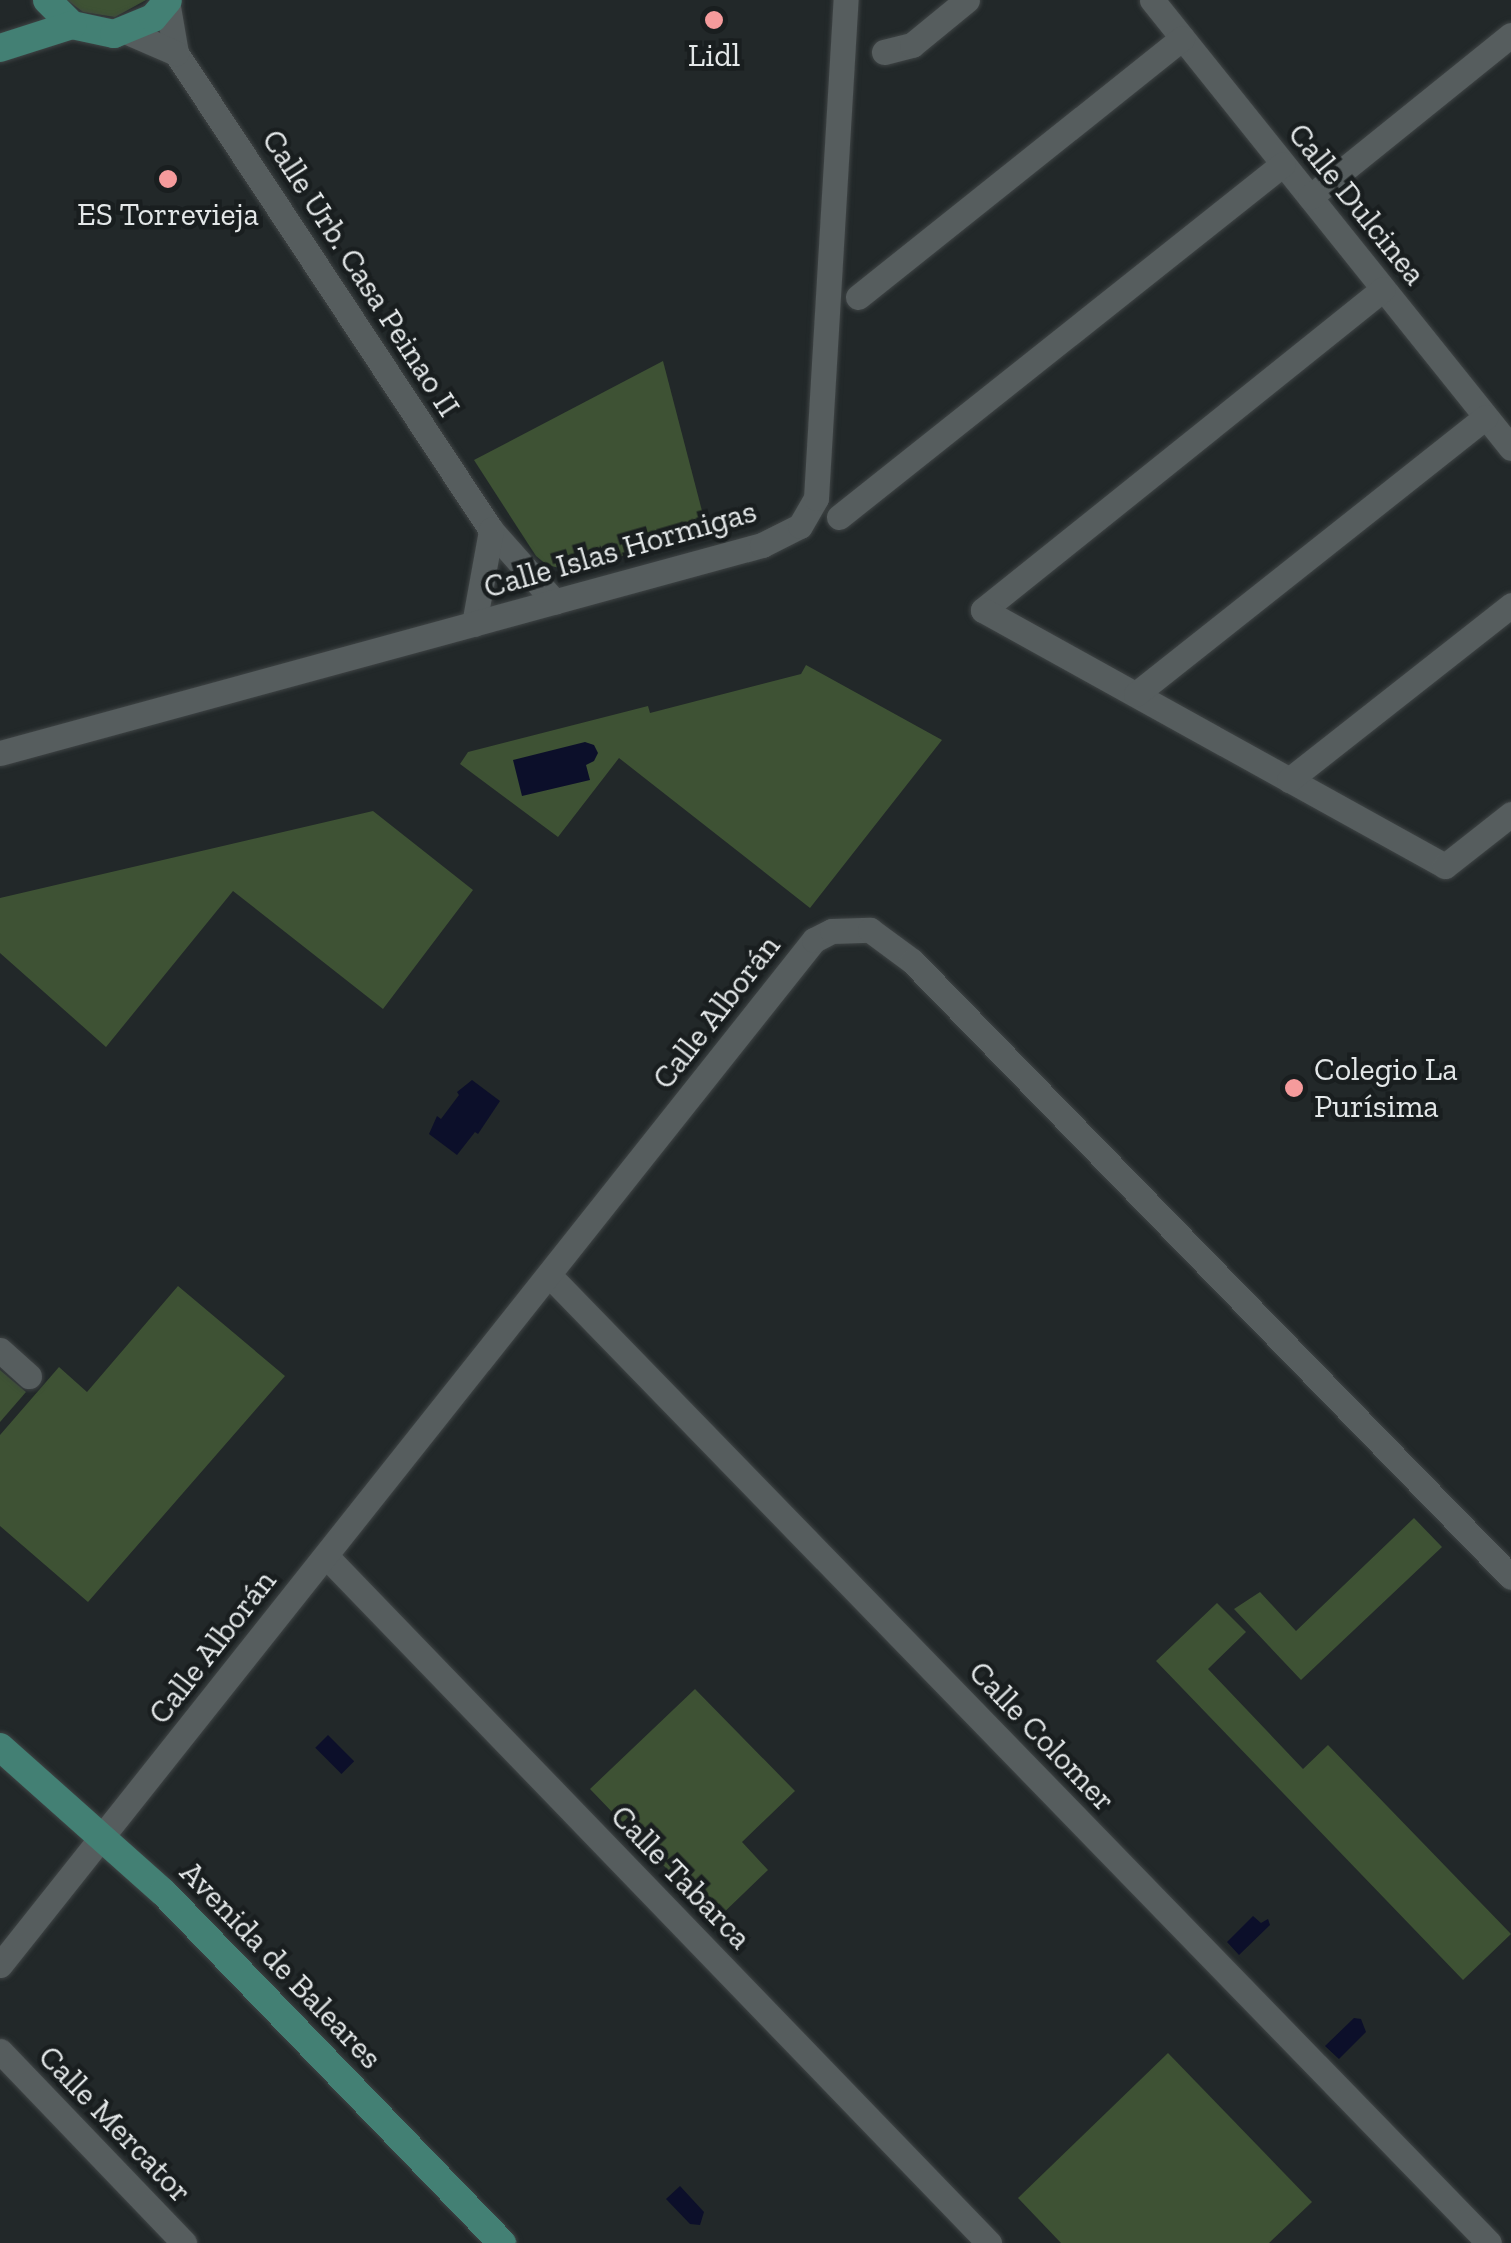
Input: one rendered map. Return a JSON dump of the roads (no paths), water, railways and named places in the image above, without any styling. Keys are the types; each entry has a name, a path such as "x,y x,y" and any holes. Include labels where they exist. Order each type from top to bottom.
{"main road":[{"path":"47,0 72,25 92,33 125,31 153,18 167,0"},
{"path":"0,48 72,25"},
{"name":"Avenida de Baleares","path":"0,1747 163,1892 502,2243"}],"street":[{"name":"Calle Urb. Casa Peinao II","path":"167,0 176,53 492,530 555,602"},
{"name":"Calle Islas Hormigas","path":"0,753 784,537 810,513 816,498 846,0"},
{"path":"884,52 912,44 968,0"},
{"name":"Calle Dulcinea","path":"1152,0 1511,448"},
{"path":"125,31 176,53"},
{"path":"1310,197 1511,35"},
{"path":"858,297 1182,38"},
{"path":"838,517 1283,164"},
{"path":"1383,289 984,610 1445,866 1511,814"},
{"path":"1136,694 1486,417"},
{"path":"474,624 492,530"},
{"path":"1289,780 1511,605"},
{"name":"Calle Alborán","path":"0,1964 814,940 852,928 870,930 889,940 912,960 1511,1577"},
{"name":"Calle Colomer","path":"549,1275 1489,2243"},
{"path":"0,1350 29,1376"},
{"name":"Calle Tabarca","path":"326,1556 989,2243"},
{"name":"Calle Mercator","path":"0,2051 184,2243"}],"water":[{"path":"585,742 594,745 598,753 586,765 590,780 522,796 513,760"},
{"path":"472,1080 500,1101 478,1134 475,1132 457,1155 429,1134 437,1116 441,1119 459,1095 457,1092"},
{"path":"328,1735 354,1761 341,1774 315,1748"},
{"path":"1253,1916 1261,1923 1268,1919 1270,1925 1239,1955 1227,1942"},
{"path":"1354,2018 1361,2019 1366,2032 1339,2059 1325,2046"},
{"path":"680,2186 704,2212 700,2225 690,2224 666,2199"}],"place":[{"name":"Lidl","path":"714,20"},
{"name":"ES Torrevieja","path":"168,179"},
{"name":"Colegio La Purísima","path":"1294,1088"}]}
